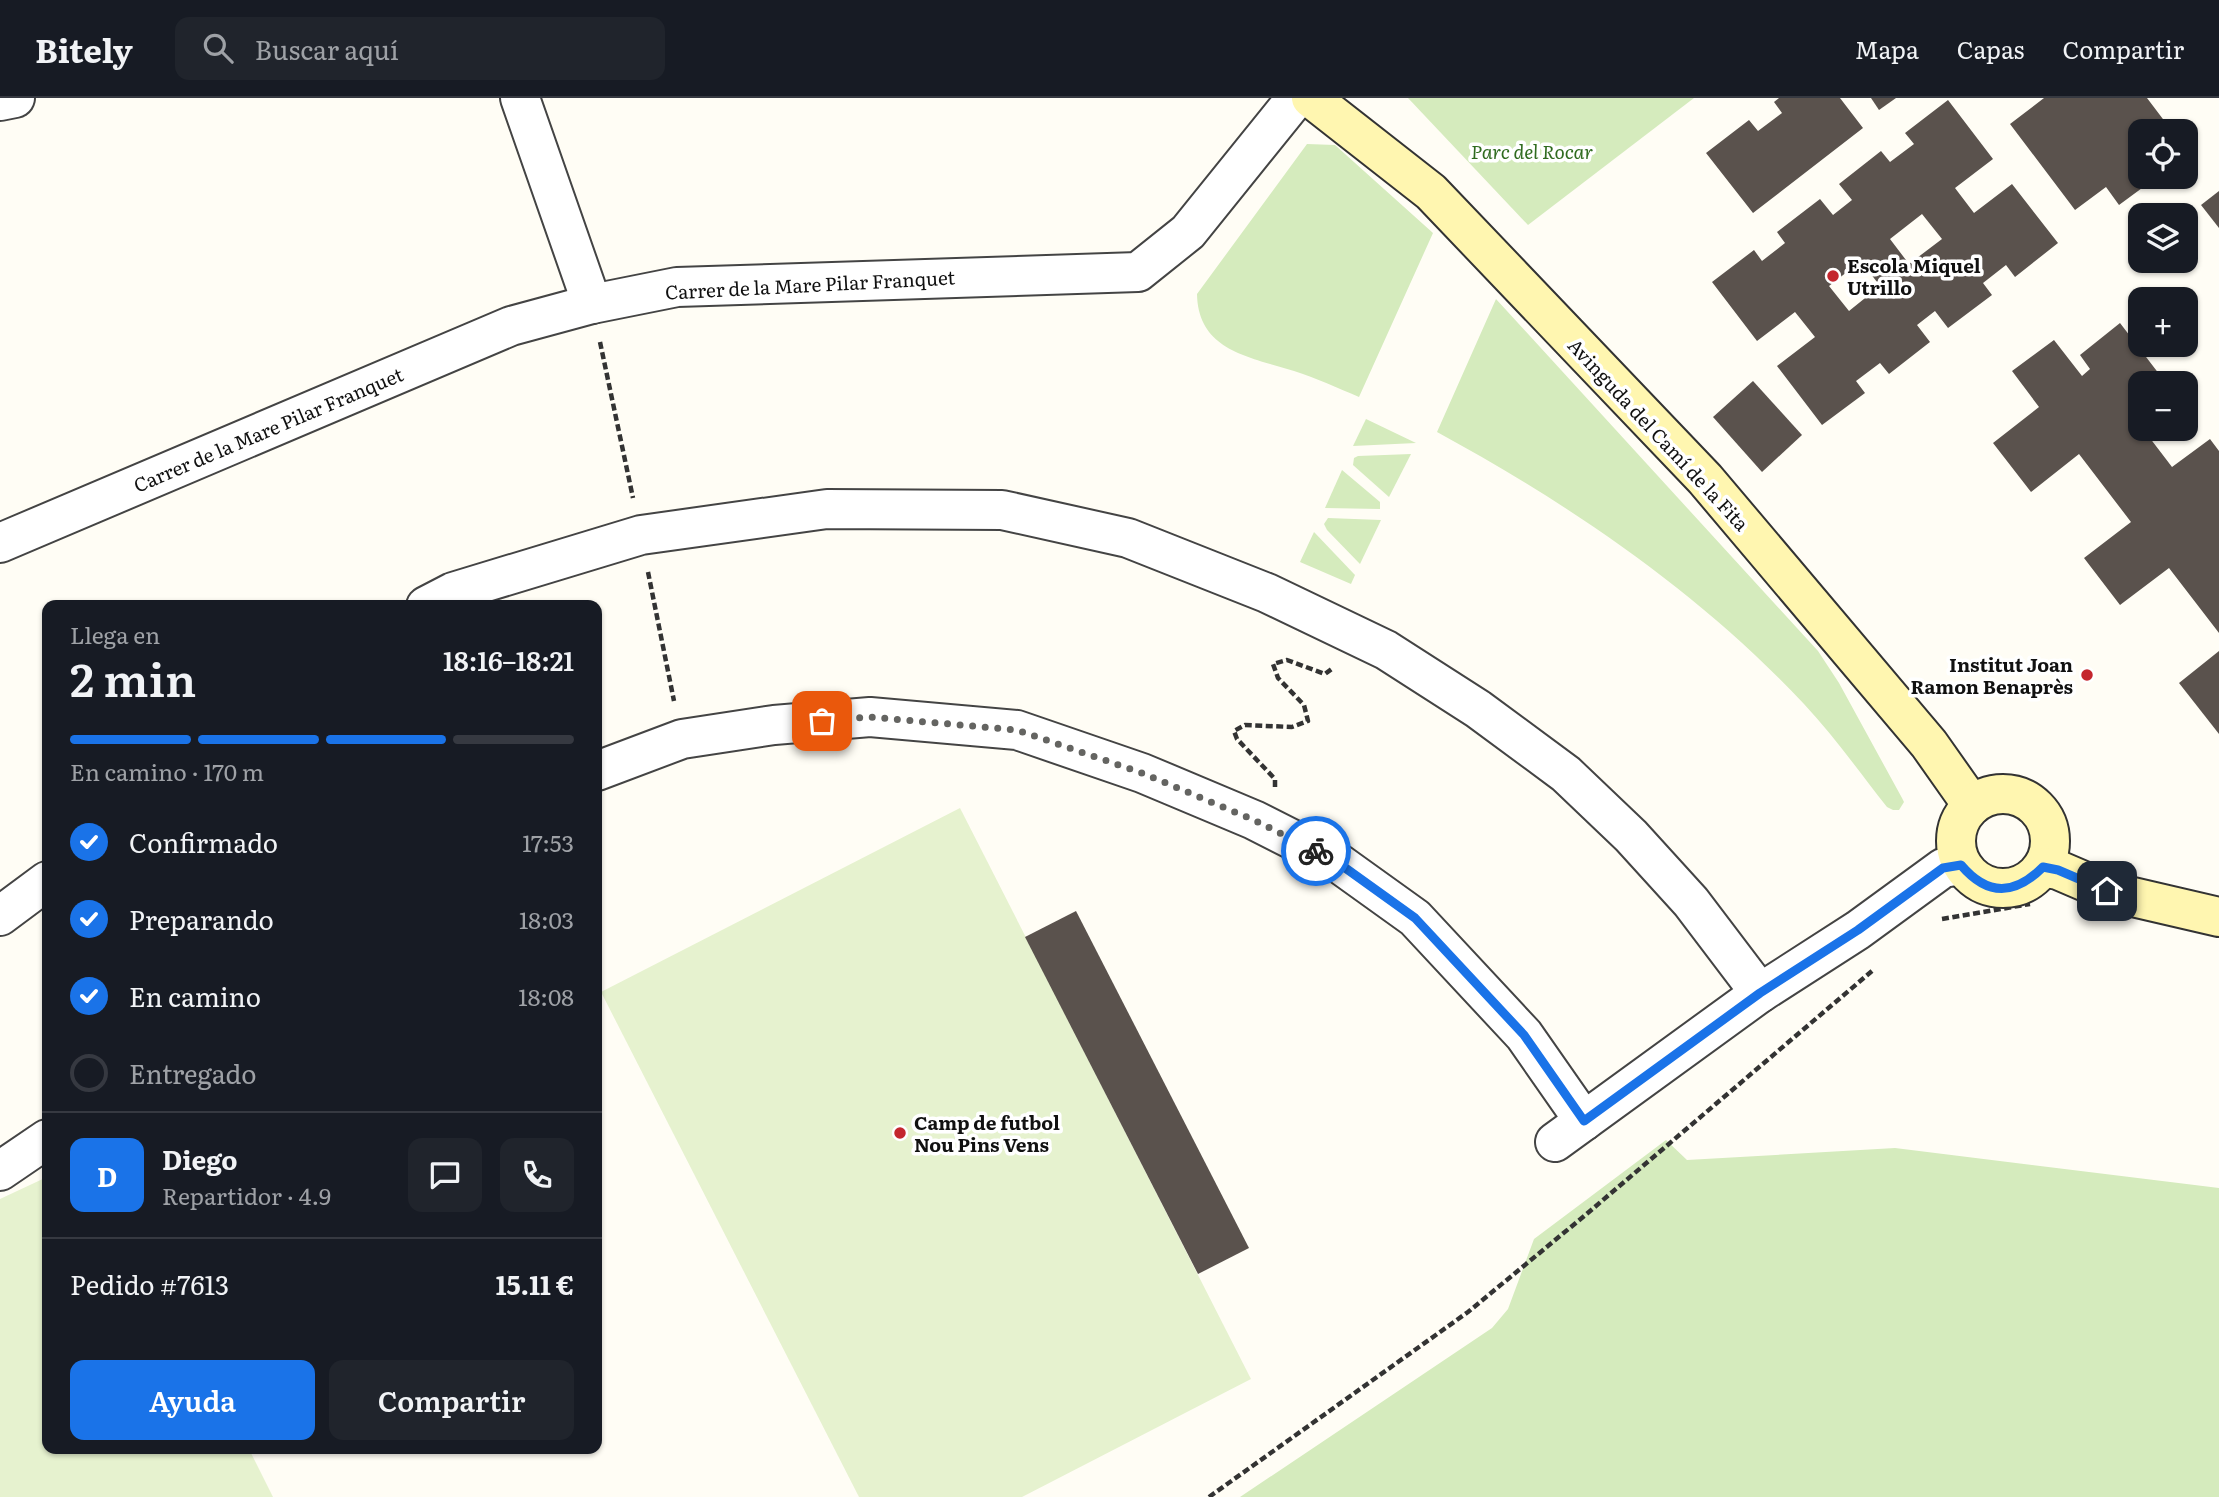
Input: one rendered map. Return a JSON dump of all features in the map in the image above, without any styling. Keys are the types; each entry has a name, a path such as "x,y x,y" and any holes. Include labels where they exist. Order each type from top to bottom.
{"street":[{"path":"0,100 15,98"},
{"path":"520,98 592,304"},
{"name":"Carrer de la Mare Pilar Franquet","path":"0,543 512,326 592,304 677,287 1138,272 1188,232 1296,98"},
{"name":"Avinguda del Camí de la Fita","path":"1311,98 1431,192 1704,478 1929,744 1972,805"},
{"path":"438,600 453,592 641,535 827,509 1002,510 1128,538 1267,593 1350,632 1386,650 1478,709 1566,774 1631,836 1691,902 1760,993"},
{"path":"602,769 682,739 774,725 870,717 1017,730 1142,773 1258,822 1337,862 1415,918 1524,1035 1570,1132 1760,993 1858,930 1943,868 1961,865"},
{"path":"1996,793 2027,799 2038,809 2048,825 2050,847 2041,884 2028,881 2010,888 1983,885 1971,877 1961,865 1955,847 1956,829 1972,805 1983,797 1996,793"},
{"path":"2041,884 2058,870 2107,891 2219,917"},
{"path":"0,916 42,885"},
{"path":"0,1171 42,1142"}],"path":[{"path":"592,304 682,739"},
{"path":"1258,822 1274,791 1275,779 1237,739 1234,731 1245,725 1292,727 1308,721 1304,705 1278,678 1273,664 1287,660 1325,674 1337,665 1350,632"},
{"path":"1931,921 2041,884"},
{"path":"1209,1497 1468,1312 1878,966"}],"green space":[{"name":"Parc del Rocar","path":"1408,98 1694,98 1528,225"},
{"path":"1307,144 1335,145 1433,233 1359,397 1229,349 1206,328 1200,313 1197,294"},
{"path":"1496,299 1818,651 1839,683 1902,798 1904,802 1899,810 1887,807 1815,716 1764,663 1677,588 1584,521 1437,432"},
{"path":"1366,419 1416,443 1353,446"},
{"path":"1411,454 1389,497 1353,465 1354,458 1358,456"},
{"path":"1342,470 1380,502 1380,509 1325,508"},
{"path":"1328,518 1381,520 1360,564 1327,530 1324,524"},
{"path":"1314,532 1355,575 1351,584 1300,562"},
{"name":"Camp de futbol Nou Pins Vens","path":"960,808 1251,1379 1022,1497 859,1497 602,991"},
{"path":"1666,1140 1687,1160 1895,1148 2219,1188 2219,1497 1240,1497 1492,1328 1508,1309 1534,1239"},
{"path":"42,1179 42,1454 252,1454 273,1497 0,1497 0,1199"}],"building":[{"path":"1779,98 1840,98 1863,128 1753,213 1706,153 1749,120 1758,131 1782,113 1774,102"},
{"path":"1871,98 1896,98 1879,110"},
{"path":"2044,98 2147,98 2163,119 2128,119 2128,189 2141,189 2119,205 2106,187 2075,210 2010,124"},
{"path":"1948,100 1993,159 1955,188 1974,213 2012,184 2058,243 2015,277 2006,265 1983,283 1992,295 1948,328 1935,311 1917,325 1930,342 1889,374 1880,363 1856,381 1865,393 1822,425 1777,366 1815,337 1795,312 1757,341 1712,282 1754,250 1762,261 1785,243 1777,232 1820,199 1833,215 1852,200 1839,184 1881,151 1890,162 1914,144 1905,133","holes":["1922,214 1942,239 1909,264 1890,239","1861,261 1880,286 1849,311 1829,286"]},
{"path":"2219,191 2219,228 2201,205"},
{"path":"2120,323 2128,333 2128,357 2146,357 2157,371 2128,371 2128,441 2152,441 2172,467 2210,439 2219,451 2219,633 2169,568 2120,605 2084,558 2131,522 2079,454 2031,492 1993,443 2039,407 2012,371 2054,340 2082,376 2090,369 2080,355"},
{"path":"1753,381 1802,435 1762,472 1713,417"},
{"path":"2219,651 2219,734 2179,683"},
{"path":"1076,911 1249,1248 1198,1274 1025,937"}],"way so far":[{"path":"822,721 870,717 1017,730 1142,773 1254,820 1316,851"}],"place":[{"name":"Escola Miquel Utrillo","path":"1833,276"},
{"name":"Institut Joan Ramon Benaprès","path":"2087,675"},
{"name":"Camp de futbol Nou Pins Vens","path":"900,1133"}],"route":[{"path":"1316,851 1337,862 1415,918 1524,1035 1584,1121 1760,993 1858,930 1943,868 1961,865 1971,877 1983,885 2010,888 2028,881 2043,867 2058,870 2107,891"}]}
